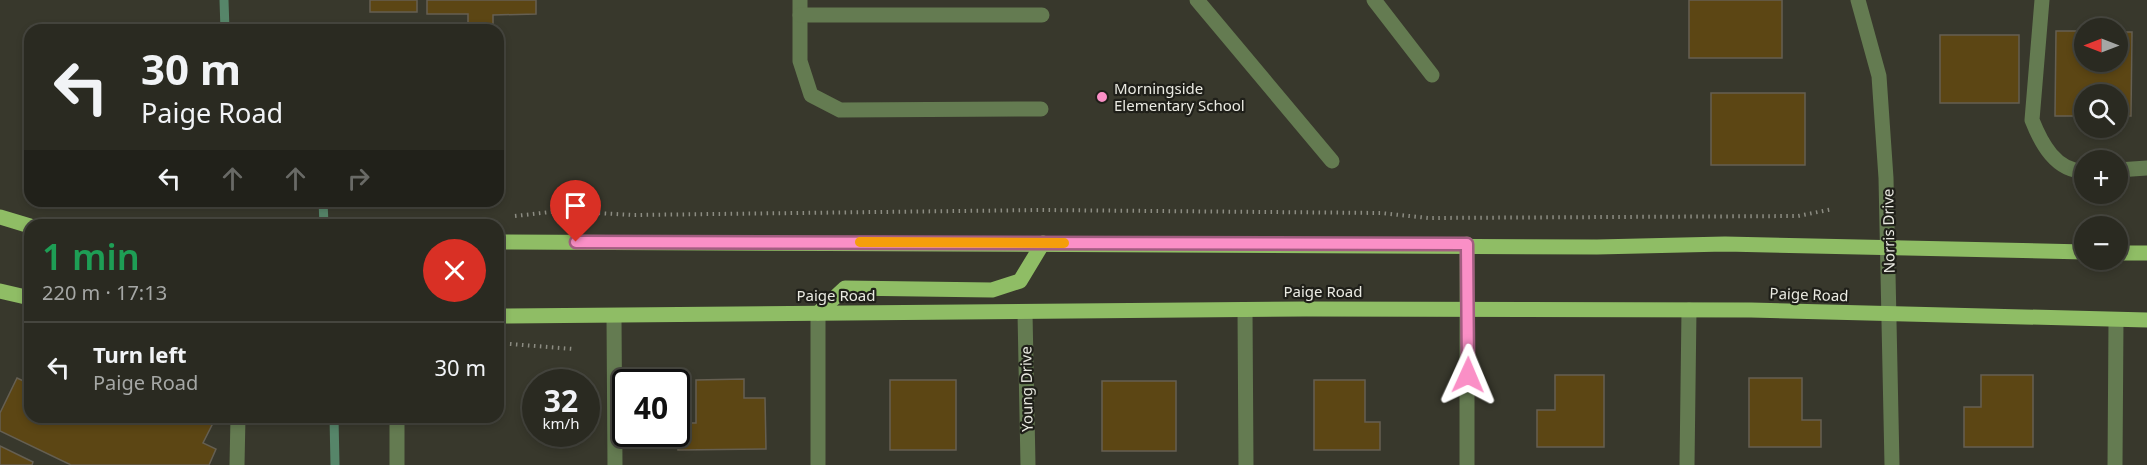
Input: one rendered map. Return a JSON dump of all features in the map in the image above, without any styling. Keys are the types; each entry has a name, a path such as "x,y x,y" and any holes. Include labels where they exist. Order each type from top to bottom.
{"main road":[{"path":"0,217 24,224"},
{"path":"504,242 1467,244 1887,247 2074,252"},
{"path":"818,313 845,288 992,290 1020,281 1043,243"},
{"path":"2128,253 2147,254"},
{"path":"0,291 24,297"},
{"name":"Paige Road","path":"504,316 614,317 1245,310 1689,310 2147,320"}],"street":[{"path":"1197,0 1332,161"},
{"path":"1374,0 1432,75"},
{"name":"Norris Drive","path":"1858,0 1879,76 1886,178 1892,465"},
{"path":"2042,0 2032,120 2038,137 2058,164 2074,170"},
{"path":"1041,109 840,110 811,95 800,61 800,8 1042,15"},
{"path":"2128,169 2147,168"},
{"path":"1467,244 1467,465"},
{"path":"1245,310 1246,465"},
{"path":"1687,465 1689,310"},
{"path":"818,313 818,465"},
{"name":"Young Drive","path":"1025,313 1028,465"},
{"path":"614,317 615,465"},
{"path":"2115,465 2116,320"},
{"path":"237,465 238,423"},
{"path":"397,423 397,465"}],"path":[{"path":"512,217 559,211 634,215 1041,210 1369,213 1428,218 1798,216 1833,209"},
{"path":"504,343 573,349"}],"building":[{"path":"370,0 417,0 417,12 370,12"},
{"path":"427,0 536,0 536,14 493,15 493,24 468,24 468,14 427,14"},
{"path":"1689,0 1782,0 1782,58 1689,58"},
{"path":"2056,31 2074,31 2074,72 2128,72 2128,32 2132,32 2131,116 2128,116 2128,84 2074,84 2074,116 2055,116"},
{"path":"1940,35 2019,35 2019,103 1940,103"},
{"path":"1711,93 1805,93 1805,165 1711,165"},
{"path":"1555,375 1604,375 1604,447 1537,447 1537,410 1555,410"},
{"path":"1981,375 2033,375 2033,447 1964,447 1964,407 1981,407"},
{"path":"17,378 24,381 24,423 213,423 203,443 216,449 209,465 71,465 0,431 0,413"},
{"path":"1749,378 1802,378 1802,420 1821,420 1821,447 1749,447"},
{"path":"744,379 744,398 765,398 766,449 678,450 678,447 690,447 690,423 696,423 696,380"},
{"path":"890,380 956,380 956,450 890,450"},
{"path":"1314,380 1365,380 1365,422 1380,422 1380,450 1314,450"},
{"path":"1102,381 1176,381 1176,451 1102,451"},
{"path":"0,446 33,462 32,465 0,465"}],"waterway":[{"path":"224,0 225,24"},
{"path":"323,207 324,219"},
{"path":"334,423 335,465"}],"slow traffic":[{"path":"860,242 1064,243"}],"place":[{"name":"Morningside Elementary School","path":"1102,97"}],"route":[{"path":"576,242 1467,244 1468,375"}]}
